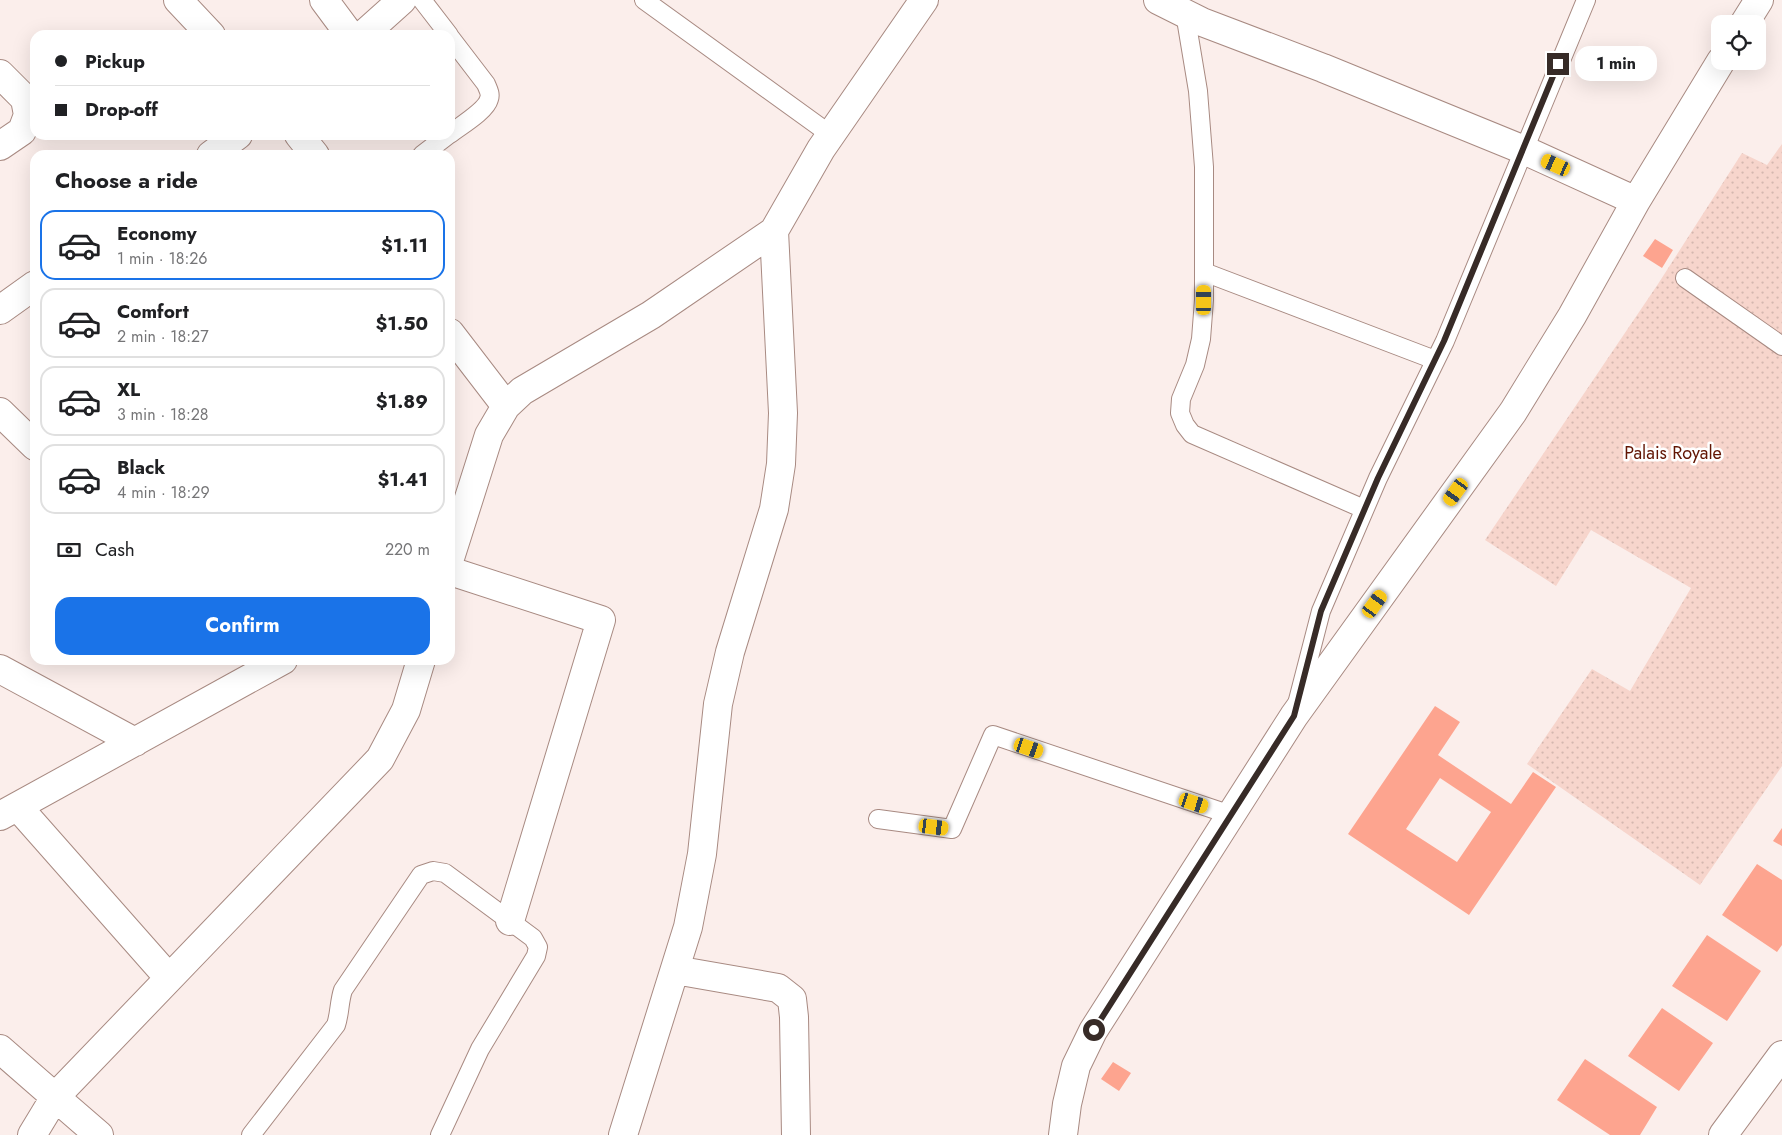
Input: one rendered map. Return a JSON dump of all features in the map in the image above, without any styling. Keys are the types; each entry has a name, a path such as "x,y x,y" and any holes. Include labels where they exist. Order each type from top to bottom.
{"street":[{"path":"178,0 206,30"},
{"path":"324,0 346,30"},
{"path":"369,30 402,0"},
{"path":"1158,0 1202,22 1323,68 1524,150 1636,201"},
{"path":"1750,15 1759,0"},
{"path":"455,542 489,435 506,406 522,391 650,315 774,231 830,135 922,1"},
{"path":"1063,1135 1067,1104 1076,1066 1094,1030 1294,716 1513,412 1572,316 1636,201 1716,70"},
{"path":"0,74 25,99 28,115 22,131 0,146"},
{"path":"218,150 231,140"},
{"path":"623,1135 688,927 702,854 718,704 730,652 774,509 781,464 783,413 774,231"},
{"path":"0,310 30,289"},
{"path":"455,339 506,406"},
{"path":"0,412 30,441"},
{"path":"455,573 601,620 510,921"},
{"path":"169,978 9,811 274,665"},
{"path":"32,1135 55,1097 380,759 406,710 420,665"},
{"path":"0,669 136,742"},
{"path":"674,970 778,988 792,999 796,1135"},
{"path":"0,1049 99,1135"},
{"path":"1724,1135 1782,1055"}],"lane":[{"path":"422,0 444,30"},
{"path":"644,0 830,135"},
{"path":"1294,716 1321,611 1364,509 1435,360 1586,0"},
{"path":"1185,13 1198,91 1204,167 1204,272 1201,339 1195,365 1181,399 1180,413 1185,425 1192,434 1364,509"},
{"path":"455,44 486,84 490,98 486,107 455,130"},
{"path":"428,150 441,140"},
{"path":"1204,272 1435,360"},
{"path":"1685,278 1782,346"},
{"path":"878,819 952,829 993,735 1231,815"},
{"path":"252,1135 336,1025 340,1014 339,1002 343,990 420,875 433,871 445,873 533,938 538,947 536,956 480,1049 440,1135"}],"green space":[{"name":"Palais Royale","path":"1782,144 1782,766 1700,885 1527,764 1592,669 1630,691 1691,588 1591,530 1556,586 1485,540 1658,284 1742,153 1767,165"}],"building":[{"path":"1655,239 1673,250 1662,268 1643,256"},
{"path":"1435,706 1460,722 1438,755 1511,804 1533,772 1556,787 1469,915 1348,834","holes":["1440,778 1491,812 1457,862 1406,829"]},
{"path":"1782,828 1782,846 1773,841"},
{"path":"1757,864 1782,880 1782,945 1777,952 1722,915"},
{"path":"1707,935 1761,971 1727,1021 1672,986"},
{"path":"1662,1008 1713,1043 1679,1091 1628,1056"},
{"path":"1585,1059 1657,1107 1640,1135 1610,1135 1557,1100"},
{"path":"1113,1062 1131,1073 1119,1091 1101,1079"}],"route":[{"path":"1094,1030 1294,716 1321,611 1378,478 1444,341 1558,64"}]}
